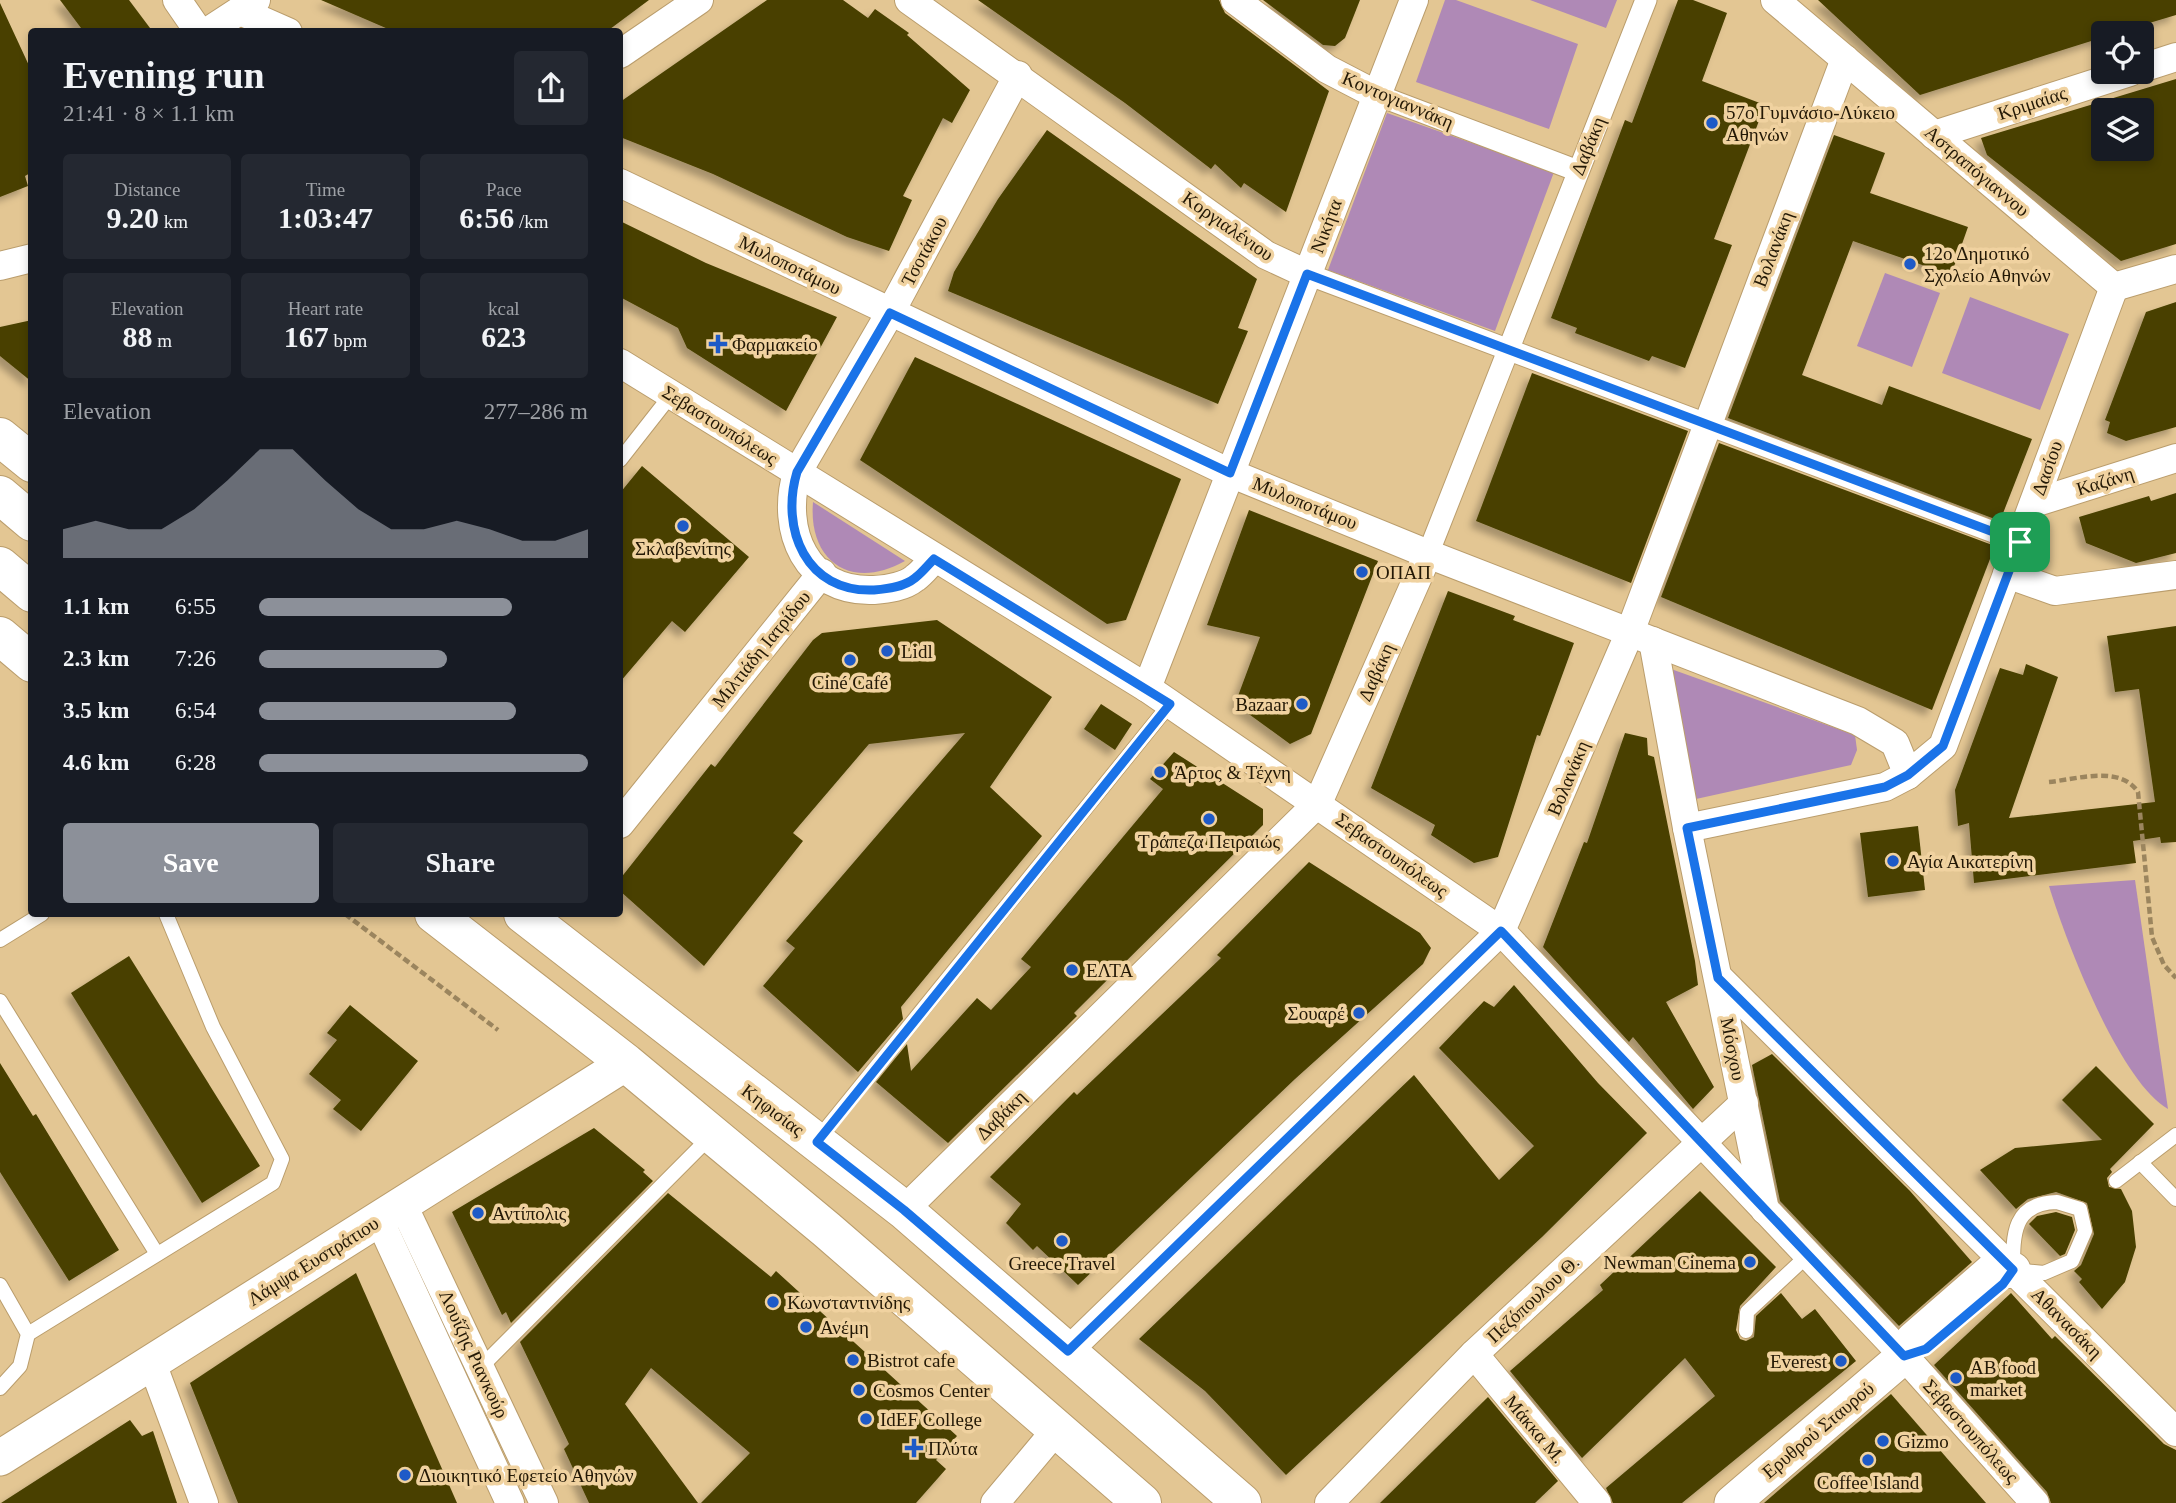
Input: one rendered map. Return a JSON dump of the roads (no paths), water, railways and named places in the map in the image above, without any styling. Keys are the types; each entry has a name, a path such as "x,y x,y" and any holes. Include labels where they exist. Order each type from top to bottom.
{"main road":[{"path":"0,437 28,460"},
{"path":"0,495 28,519"},
{"path":"0,566 28,590"},
{"path":"0,636 28,660"},
{"path":"438,917 626,1063 827,1230 1142,1503"},
{"name":"Κηφισίας","path":"536,917 751,1094 904,1210 1242,1503"}],"street":[{"path":"177,0 196,28"},
{"path":"623,52 699,0"},
{"name":"Κοργιαλένιου","path":"909,0 1018,75 1266,255 1307,274 2020,542"},
{"name":"Κοντογιαννάκη","path":"1235,0 1328,69 1377,95 1578,171"},
{"name":"Νικήτα","path":"1158,696 1230,473 1414,0"},
{"name":"Δαβάκη","path":"904,1210 1318,803 1428,554 1646,0"},
{"name":"Αστραπόγιαννου","path":"1775,0 2114,287"},
{"path":"213,28 248,5 282,28"},
{"path":"2154,64 2176,57"},
{"name":"Βολανάκη","path":"1068,1351 1501,931 1642,637 1708,424 1844,59"},
{"name":"Τσοτάκου","path":"822,573 800,548 791,523 790,496 797,472 890,313 1018,75"},
{"name":"Κριμαίας","path":"1934,135 2093,84"},
{"name":"Μυλοποτάμου","path":"623,184 1230,473 1428,554 1858,721 1895,743 1908,775"},
{"path":"0,266 28,259"},
{"path":"2114,287 2176,269"},
{"name":"Δασίου","path":"1687,828 1885,787 1908,775 1943,746 2114,287"},
{"name":"Σεβαστουπόλεως","path":"623,365 1158,696 1318,803 1501,931 1904,1356 2035,1503"},
{"name":"Καζάνη","path":"2034,503 2176,458"},
{"name":"Μιλτιάδη Ιατρίδου","path":"623,820 822,573 838,583 863,590 890,589 914,579 934,559"},
{"path":"2007,574 2055,591 2176,575"},
{"name":"Μόσχου","path":"1642,637 1687,828 1765,1210"},
{"name":"Αθανασάκη","path":"1718,978 2176,1432"},
{"name":"Λάμψα Ευστράτιου","path":"0,1458 626,1063"},
{"name":"Πεζόπουλου Θ.","path":"1329,1503 1474,1354 1744,1104"},
{"name":"Λουΐζης Ριανκούρ","path":"391,1212 480,1368 544,1503"},
{"name":"Λουΐζης Ριανκούρ","path":"391,1212 510,1503"},
{"name":"Ερυθρού Σταυρού","path":"1732,1503 1904,1356 1926,1349 2003,1284 2013,1270"},
{"name":"Μάκκα Μ.","path":"1474,1354 1597,1503"},
{"path":"152,1363 204,1503"},
{"path":"995,1503 1057,1429"}],"lane":[{"path":"623,456 671,395"},
{"path":"817,1142 1158,696"},
{"path":"0,940 37,917"},
{"path":"0,1388 20,1366 28,1335 273,1183 282,1158 213,1027 167,917"},
{"path":"0,1001 157,1254"},
{"path":"480,1368 712,1135"},
{"path":"2116,1181 2176,1135"},
{"path":"2140,1162 2176,1199"},
{"path":"2057,1202 2084,1206 2085,1231 2072,1261 2044,1273 2013,1270 2013,1238 2018,1222 2030,1209 2040,1203 2057,1202"},
{"path":"1746,1331 1747,1312 1808,1255"},
{"path":"0,1285 28,1335"}],"place":[{"name":"57ο Γυμνάσιο-Λύκειο Αθηνών","path":"1712,123"},
{"name":"12ο Δημοτικό Σχολείο Αθηνών","path":"1910,264"},
{"name":"Φαρμακείο","path":"718,344"},
{"name":"Σκλαβενίτης","path":"683,526"},
{"name":"ΟΠΑΠ","path":"1362,572"},
{"name":"Lidl","path":"887,651"},
{"name":"Ciné Café","path":"850,660"},
{"name":"Bazaar","path":"1302,704"},
{"name":"Άρτος & Τέχνη","path":"1160,772"},
{"name":"Τράπεζα Πειραιώς","path":"1209,819"},
{"name":"Αγία Αικατερίνη","path":"1893,861"},
{"name":"ΕΛΤΑ","path":"1072,970"},
{"name":"Σουαρέ","path":"1359,1013"},
{"name":"Αντίπολις","path":"478,1213"},
{"name":"Greece Travel","path":"1062,1241"},
{"name":"Newman Cinema","path":"1750,1262"},
{"name":"Κωνσταντινίδης","path":"773,1302"},
{"name":"Ανέμη","path":"806,1327"},
{"name":"Bistrot cafe","path":"853,1360"},
{"name":"Everest","path":"1841,1361"},
{"name":"AB food market","path":"1956,1378"},
{"name":"Cosmos Center","path":"859,1390"},
{"name":"IdEF College","path":"866,1419"},
{"name":"Gizmo","path":"1883,1441"},
{"name":"Πλύτα","path":"914,1448"},
{"name":"Coffee Island","path":"1868,1460"},
{"name":"Διοικητικό Εφετείο Αθηνών","path":"405,1475"}]}
